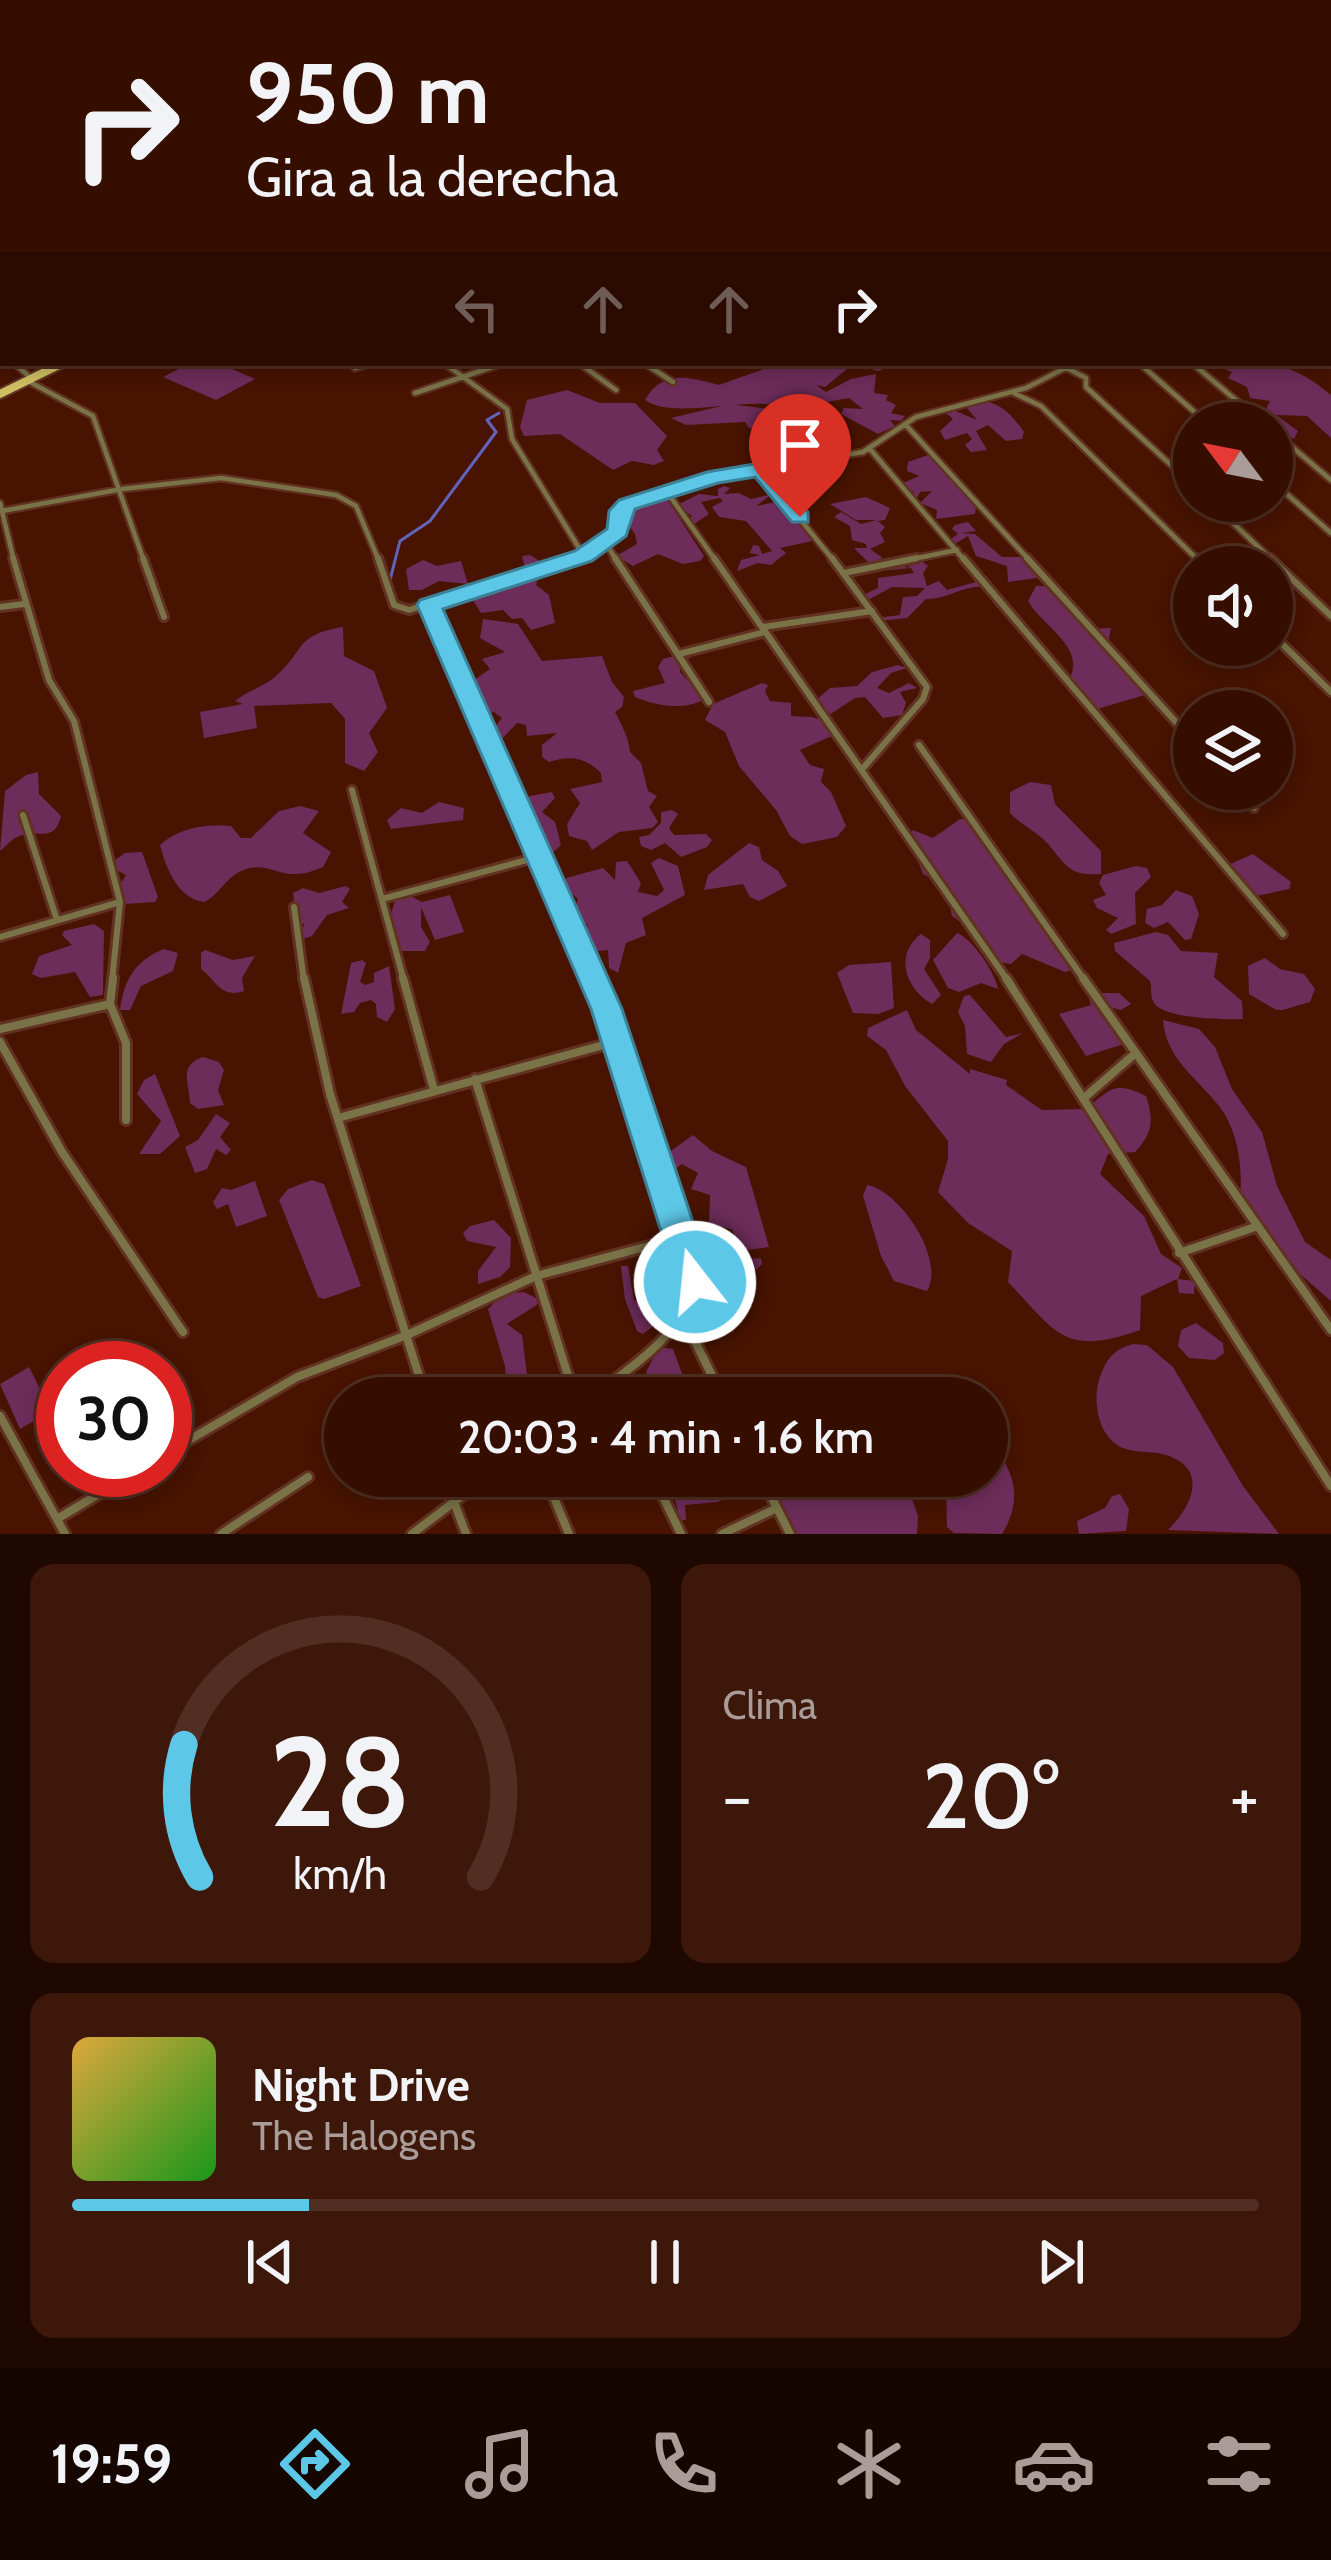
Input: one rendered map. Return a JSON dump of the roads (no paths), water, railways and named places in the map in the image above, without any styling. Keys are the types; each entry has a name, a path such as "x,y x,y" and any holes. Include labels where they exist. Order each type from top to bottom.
{"main road":[{"path":"0,394 57,366"}],"street":[{"path":"17,366 30,380 93,416 164,617"},
{"path":"355,368 361,366"},
{"path":"448,366 507,409 512,439 584,556"},
{"path":"416,393 495,366"},
{"path":"583,366 616,390"},
{"path":"651,366 674,382"},
{"path":"1062,366 1086,379 1086,387 1105,408 1173,467"},
{"path":"126,1120 130,1087 125,1039 110,1004 120,902 74,721 49,680 24,604 1,507 233,477 336,495 356,506 365,521 394,604 405,611 584,556 620,529 623,508 666,491 870,449 916,417 1012,391 1070,366"},
{"path":"1142,366 1183,402"},
{"path":"1196,366 1238,402"},
{"path":"1012,391 1041,406 1184,546"},
{"path":"905,424 1173,719"},
{"path":"1293,448 1331,480"},
{"path":"870,449 1283,934"},
{"path":"760,470 844,573 927,690 869,755 865,771"},
{"path":"666,491 865,771 1331,1486"},
{"path":"1293,500 1331,533"},
{"path":"1232,522 1331,616"},
{"path":"605,542 709,703"},
{"path":"0,550 11,547"},
{"path":"844,573 958,550"},
{"path":"0,607 24,604"},
{"path":"429,605 618,1041 695,1282 683,1318 617,1377"},
{"path":"679,654 763,630 872,610"},
{"path":"1293,655 1331,692"},
{"path":"920,745 1331,1330"},
{"path":"352,790 434,1090"},
{"path":"23,814 56,920"},
{"path":"382,899 538,857"},
{"path":"0,937 120,902"},
{"path":"294,907 337,1118 420,1377"},
{"path":"0,1029 110,1004"},
{"path":"337,1118 618,1041"},
{"path":"0,1042 62,1152 183,1332"},
{"path":"1083,1099 1132,1057"},
{"path":"475,1079 568,1377"},
{"path":"1179,1253 1258,1226"},
{"path":"192,1438 297,1377 407,1335 536,1276 683,1238"},
{"path":"683,1318 712,1377"},
{"path":"0,1417 65,1534"},
{"path":"221,1534 308,1478"},
{"path":"57,1519 94,1497"},
{"path":"454,1497 466,1534"},
{"path":"412,1534 461,1497"},
{"path":"554,1497 569,1534"},
{"path":"663,1497 681,1534"},
{"path":"772,1497 790,1534"},
{"path":"722,1534 777,1508"}],"waterway":[{"path":"390,580 400,541 430,521 496,432 487,420 499,413"}]}
